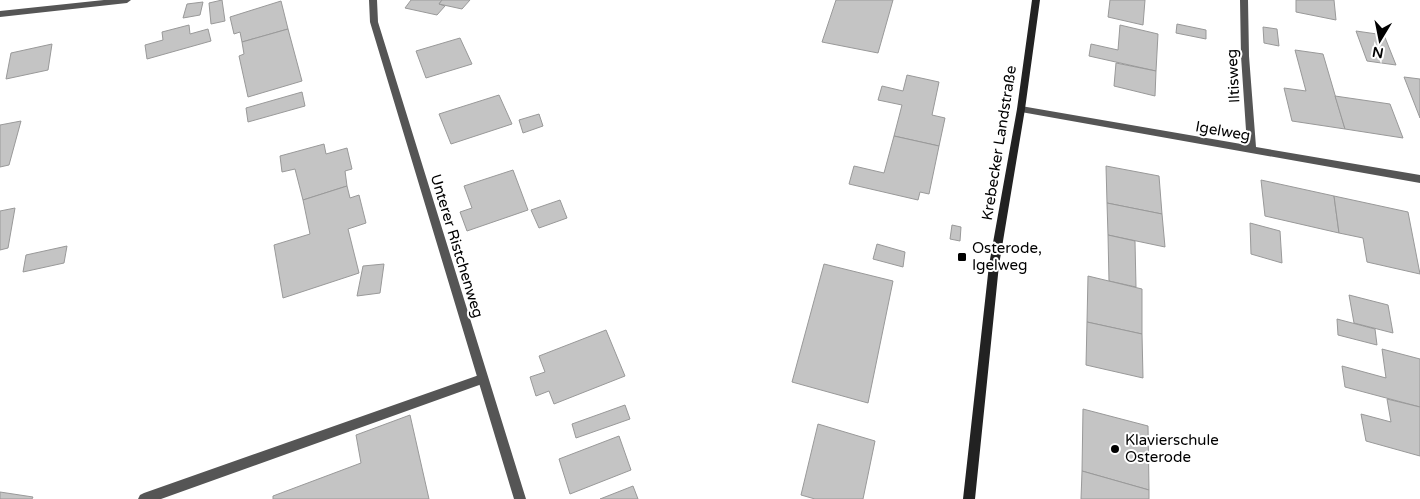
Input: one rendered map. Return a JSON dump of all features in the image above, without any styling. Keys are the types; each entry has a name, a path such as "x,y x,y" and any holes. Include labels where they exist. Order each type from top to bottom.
{"main road":[{"name":"Krebecker Landstraße","path":"969,499 994,265 1036,0"}],"street":[{"path":"0,14 127,0"},
{"name":"Unterer Ristchenweg","path":"373,0 374,22 520,499"},
{"name":"Iltisweg","path":"1244,0 1245,56 1252,150"},
{"name":"Igelweg","path":"1020,109 1420,179"},
{"path":"144,499 482,379"}],"building":[{"path":"222,0 225,21 211,24 209,3"},
{"path":"411,0 442,0 439,4 445,6 437,15 405,8"},
{"path":"442,0 470,0 462,9 439,4"},
{"path":"836,0 893,0 878,53 822,42"},
{"path":"1110,0 1145,0 1143,25 1108,17"},
{"path":"1296,0 1334,0 1336,20 1296,12"},
{"path":"281,1 288,29 242,42 240,32 234,34 230,17"},
{"path":"203,2 200,15 183,18 187,4"},
{"path":"1177,24 1206,30 1206,39 1176,33"},
{"path":"189,25 190,34 208,29 211,41 147,59 145,45 163,40 162,32"},
{"path":"1120,25 1158,34 1156,71 1089,56 1091,44 1118,50"},
{"path":"1263,27 1277,29 1279,46 1264,43"},
{"path":"288,29 302,81 248,97 239,56 244,54 242,42"},
{"path":"1356,31 1384,35 1396,65 1367,61"},
{"path":"460,38 472,64 426,78 416,51"},
{"path":"52,44 48,70 6,79 11,53"},
{"path":"1295,50 1323,54 1345,129 1292,121 1284,88 1306,91"},
{"path":"1116,63 1156,71 1155,96 1114,86"},
{"path":"907,75 939,82 932,115 945,118 939,146 894,136 902,105 878,100 882,86 903,91"},
{"path":"1404,77 1420,79 1420,118"},
{"path":"302,92 305,106 248,122 246,108"},
{"path":"499,95 512,124 451,144 439,114"},
{"path":"1335,96 1390,104 1403,138 1345,129"},
{"path":"539,114 543,126 523,133 519,120"},
{"path":"21,121 9,165 0,167 0,125"},
{"path":"894,136 939,146 929,194 920,192 918,200 849,184 854,166 884,173"},
{"path":"324,144 326,154 347,148 352,169 345,171 347,186 303,200 295,169 282,172 280,156"},
{"path":"1106,166 1159,176 1162,214 1107,203"},
{"path":"513,170 528,210 467,231 460,212 472,208 464,186"},
{"path":"1261,180 1334,196 1339,233 1265,216"},
{"path":"347,186 350,198 359,195 366,223 348,229 359,273 283,298 274,245 310,234 303,200"},
{"path":"1334,196 1408,212 1420,274 1367,262 1363,238 1339,233"},
{"path":"560,200 567,218 539,228 531,210"},
{"path":"1107,203 1162,214 1165,247 1108,235"},
{"path":"15,208 8,248 0,250 0,211"},
{"path":"1250,223 1280,231 1282,263 1251,254"},
{"path":"952,225 961,227 960,241 950,239"},
{"path":"1108,235 1135,241 1136,287 1109,281"},
{"path":"877,244 905,252 903,267 873,259"},
{"path":"67,246 64,263 23,272 26,255"},
{"path":"384,264 380,293 357,296 363,266"},
{"path":"824,264 893,281 868,403 792,382"},
{"path":"1088,276 1142,289 1142,334 1087,322"},
{"path":"1349,295 1388,305 1393,333 1354,323"},
{"path":"1337,319 1375,329 1377,345 1338,335"},
{"path":"1087,322 1142,334 1143,378 1086,365"},
{"path":"606,330 625,376 554,404 549,391 536,396 530,377 545,372 539,356"},
{"path":"1382,349 1420,359 1420,407 1345,387 1342,366 1386,378"},
{"path":"1387,399 1420,407 1420,456 1366,441 1361,414 1391,422"},
{"path":"625,405 630,419 576,438 572,424"},
{"name":"Klavierschule Osterode","path":"1083,409 1148,426 1149,490 1082,471"},
{"path":"410,415 429,499 273,499 273,496 361,463 356,435"},
{"path":"818,424 875,441 863,499 815,499 801,495"},
{"path":"619,436 631,470 570,494 559,459"},
{"path":"1082,471 1149,490 1149,499 1081,499"},
{"path":"633,486 638,499 600,499"},
{"path":"0,492 33,497 32,499 0,499"}],"place":[{"name":"Osterode, Igelweg","path":"962,257"},
{"name":"Klavierschule Osterode","path":"1115,449"}]}
